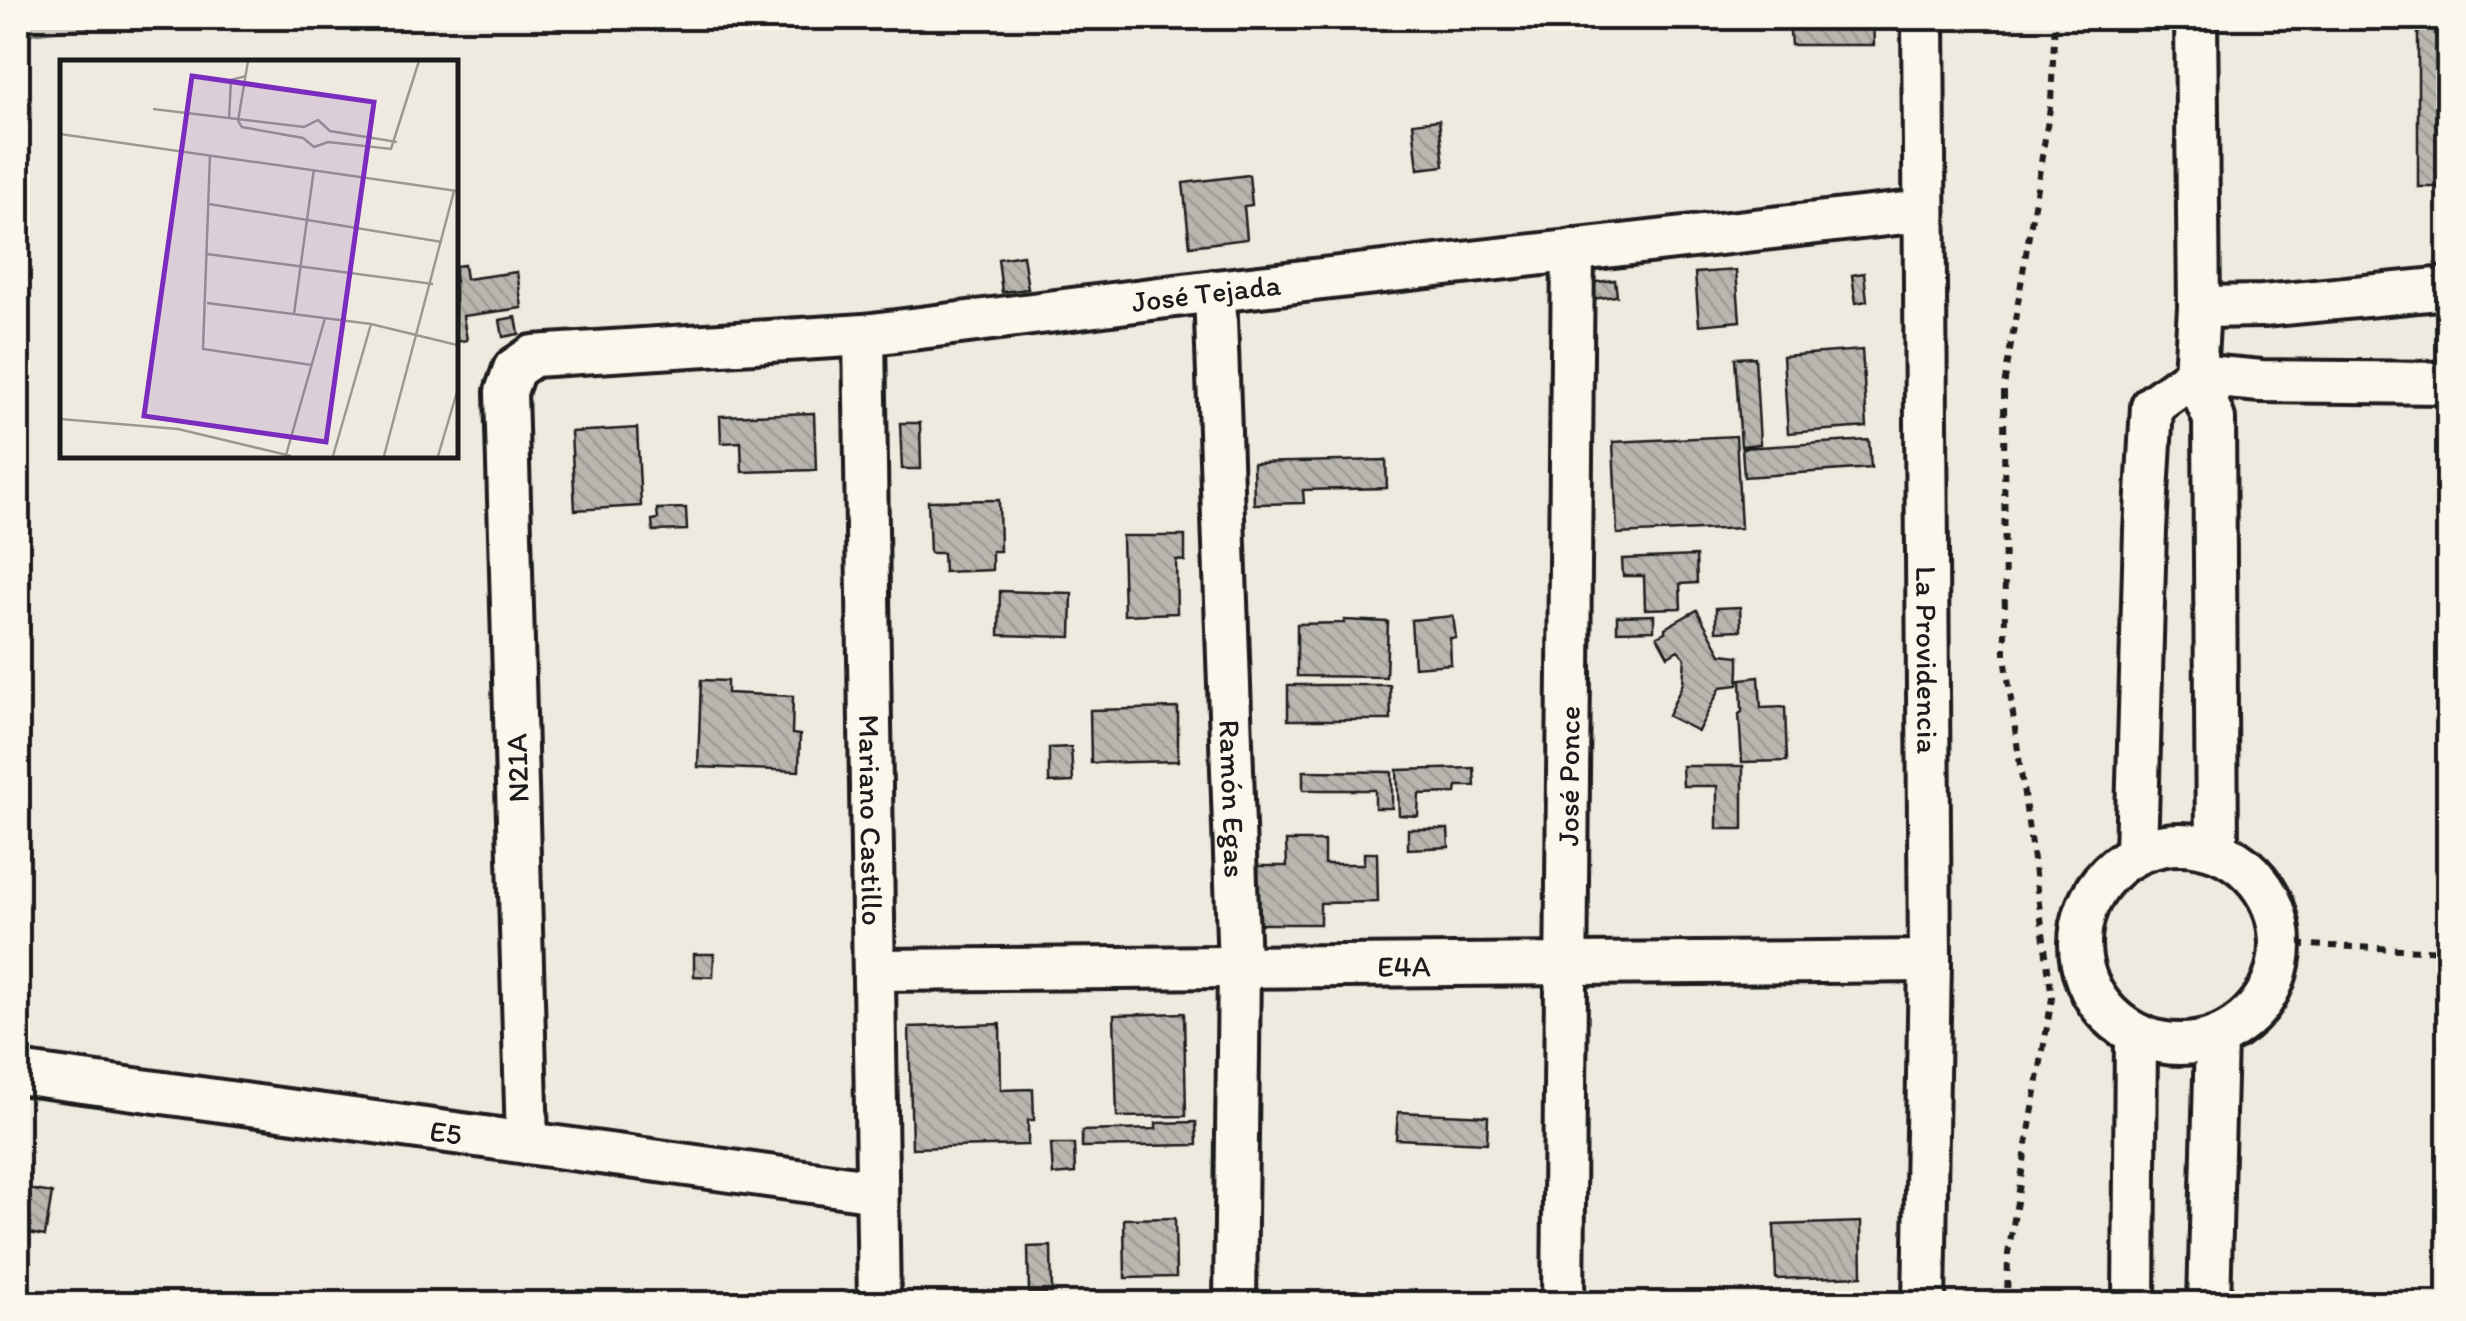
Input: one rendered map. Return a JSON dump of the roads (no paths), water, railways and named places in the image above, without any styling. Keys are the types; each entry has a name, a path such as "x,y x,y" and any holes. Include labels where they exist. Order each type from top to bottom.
{"street":[{"name":"La Providencia","path":"1923,18 1930,961 1924,1304"},
{"path":"2196,18 2199,307 2195,375 2214,419 2217,849"},
{"name":"José Tejada","path":"506,392 514,369 533,356 864,334 1923,211"},
{"name":"José Ponce","path":"1563,1304 1573,250"},
{"path":"2199,307 2264,306 2448,288"},
{"name":"Ramón Egas","path":"1215,291 1239,967 1235,1304"},
{"name":"Mariano Castillo","path":"864,334 879,1304"},
{"path":"2136,853 2144,530 2152,406 2195,375 2261,382 2448,383"},
{"name":"N21A","path":"506,392 527,1143"},
{"path":"2176,842 2217,849 2251,871 2274,905 2282,944 2274,984 2251,1018 2216,1039 2176,1046 2136,1035 2106,1012 2086,980 2080,944 2086,907 2106,875 2136,853 2176,842"},
{"name":"E4A","path":"876,970 1930,961"},
{"path":"2134,1304 2136,1035"},
{"path":"2208,1304 2216,1039"},
{"name":"E5","path":"18,1073 877,1192"}]}
